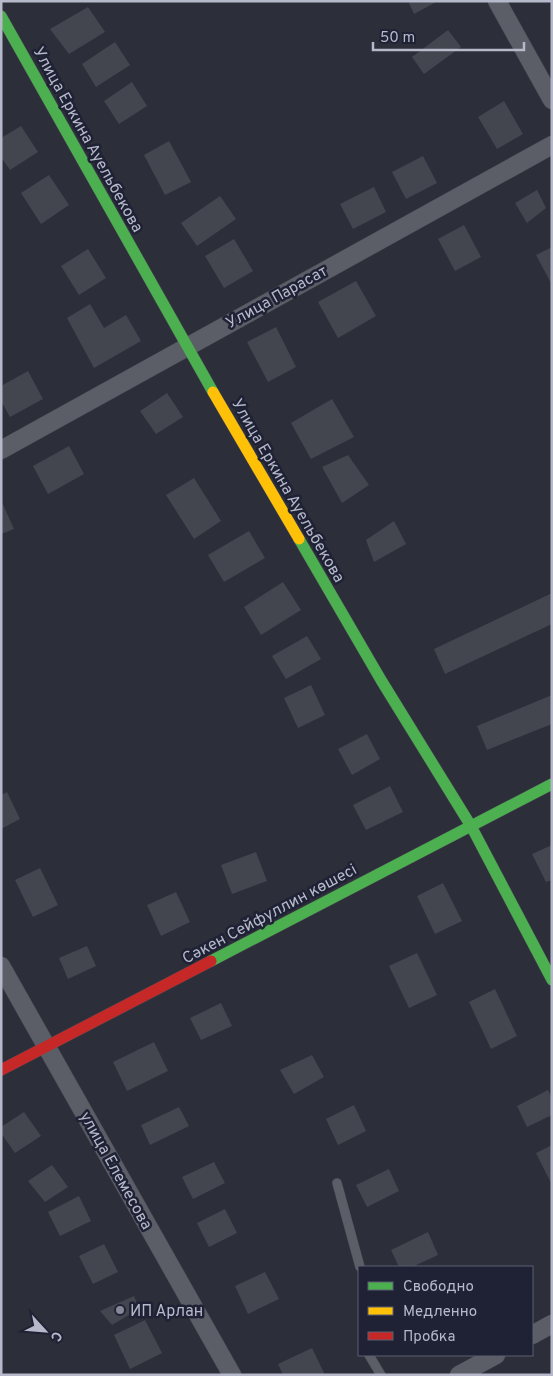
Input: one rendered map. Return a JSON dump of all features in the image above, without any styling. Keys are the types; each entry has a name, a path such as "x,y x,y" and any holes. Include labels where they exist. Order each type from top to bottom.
{"street":[{"path":"497,1 552,100"},
{"name":"Улица Еркина Ауельбекова","path":"1,16 186,346 381,680 471,826 552,980"},
{"name":"Улица Парасат","path":"1,450 552,145"},
{"name":"Сәкен Сейфуллин көшесі","path":"1,1070 552,784"},
{"name":"улица Елемесова","path":"1,966 232,1375"},
{"path":"533,1334 552,1324"},
{"path":"459,1375 494,1356"}],"lane":[{"path":"337,1183 360,1266"},
{"path":"370,1356 381,1375"}],"building":[{"path":"408,1 438,1 414,14"},
{"path":"88,7 105,32 69,54 50,29"},
{"path":"448,30 461,47 424,74 412,57"},
{"path":"115,42 130,65 96,87 82,64"},
{"path":"132,82 147,106 119,124 104,101"},
{"path":"504,101 523,134 497,149 478,117"},
{"path":"21,126 38,152 10,170 1,157 1,138"},
{"path":"169,141 191,182 165,195 144,155"},
{"path":"423,156 437,183 406,199 392,172"},
{"path":"49,175 69,205 41,224 21,193"},
{"path":"374,187 386,212 353,229 340,204"},
{"path":"537,190 546,208 527,223 515,203"},
{"path":"220,196 236,219 197,246 181,223"},
{"path":"464,225 481,257 455,271 438,239"},
{"path":"234,239 253,271 224,288 205,256"},
{"path":"552,247 552,285 536,255"},
{"path":"88,249 106,278 79,295 61,266"},
{"path":"356,281 376,316 338,338 318,302"},
{"path":"90,304 104,328 126,315 141,341 94,368 67,318"},
{"path":"276,327 296,367 268,382 247,342"},
{"path":"28,371 43,399 10,417 1,401 1,386"},
{"path":"167,393 183,417 156,434 140,411"},
{"path":"332,399 354,437 311,459 291,423"},
{"path":"69,446 84,474 48,494 33,466"},
{"path":"348,455 369,485 342,503 322,467"},
{"path":"194,478 221,521 194,539 166,495"},
{"path":"1,500 14,529 1,534"},
{"path":"394,521 406,544 374,562 366,540"},
{"path":"249,531 265,558 224,582 208,555"},
{"path":"283,582 301,610 261,635 244,607"},
{"path":"552,593 552,624 445,674 434,649"},
{"path":"307,636 321,659 286,679 272,656"},
{"path":"311,685 325,715 298,728 284,698"},
{"path":"552,695 552,724 487,750 477,726"},
{"path":"367,734 380,759 352,775 338,749"},
{"path":"390,786 403,812 366,830 353,805"},
{"path":"7,792 20,819 1,829 1,795"},
{"path":"552,845 552,880 546,882 532,854"},
{"path":"256,852 267,881 232,894 221,865"},
{"path":"40,868 58,905 33,917 15,880"},
{"path":"443,883 462,921 435,934 417,896"},
{"path":"176,892 190,922 161,936 147,905"},
{"path":"87,946 96,966 68,979 59,958"},
{"path":"417,953 437,995 409,1008 389,966"},
{"path":"495,989 517,1036 491,1049 469,1002"},
{"path":"221,1003 232,1026 201,1040 190,1018"},
{"path":"154,1042 168,1071 127,1091 113,1062"},
{"path":"312,1055 324,1077 294,1094 280,1070"},
{"path":"548,1090 552,1098 552,1115 527,1127 517,1106"},
{"path":"354,1105 366,1131 338,1145 326,1119"},
{"path":"179,1107 189,1126 150,1145 141,1125"},
{"path":"24,1112 41,1136 15,1153 1,1133 1,1127"},
{"path":"552,1145 552,1185 536,1153"},
{"path":"214,1162 225,1183 193,1199 182,1177"},
{"path":"52,1165 68,1187 45,1202 28,1181"},
{"path":"389,1169 399,1191 367,1207 356,1185"},
{"path":"79,1196 91,1221 60,1236 48,1212"},
{"path":"225,1209 237,1233 209,1247 197,1223"},
{"path":"428,1232 438,1255 414,1266 399,1266 391,1250"},
{"path":"104,1244 118,1272 93,1284 79,1256"},
{"path":"265,1272 279,1299 248,1314 235,1286"},
{"name":"ИП Арлан","path":"134,1296 139,1309 112,1325 100,1311"},
{"path":"145,1320 162,1353 130,1369 114,1335"},
{"path":"312,1348 325,1375 283,1375 278,1364"}],"traffic: fast":[{"path":"1,16 213,392"},
{"path":"299,539 381,680 471,826 552,980"},
{"path":"211,961 552,784"}],"traffic: slow":[{"path":"213,392 299,539"}],"traffic: jam":[{"path":"1,1070 211,961"}],"place":[{"name":"ИП Арлан","path":"120,1310"}]}
